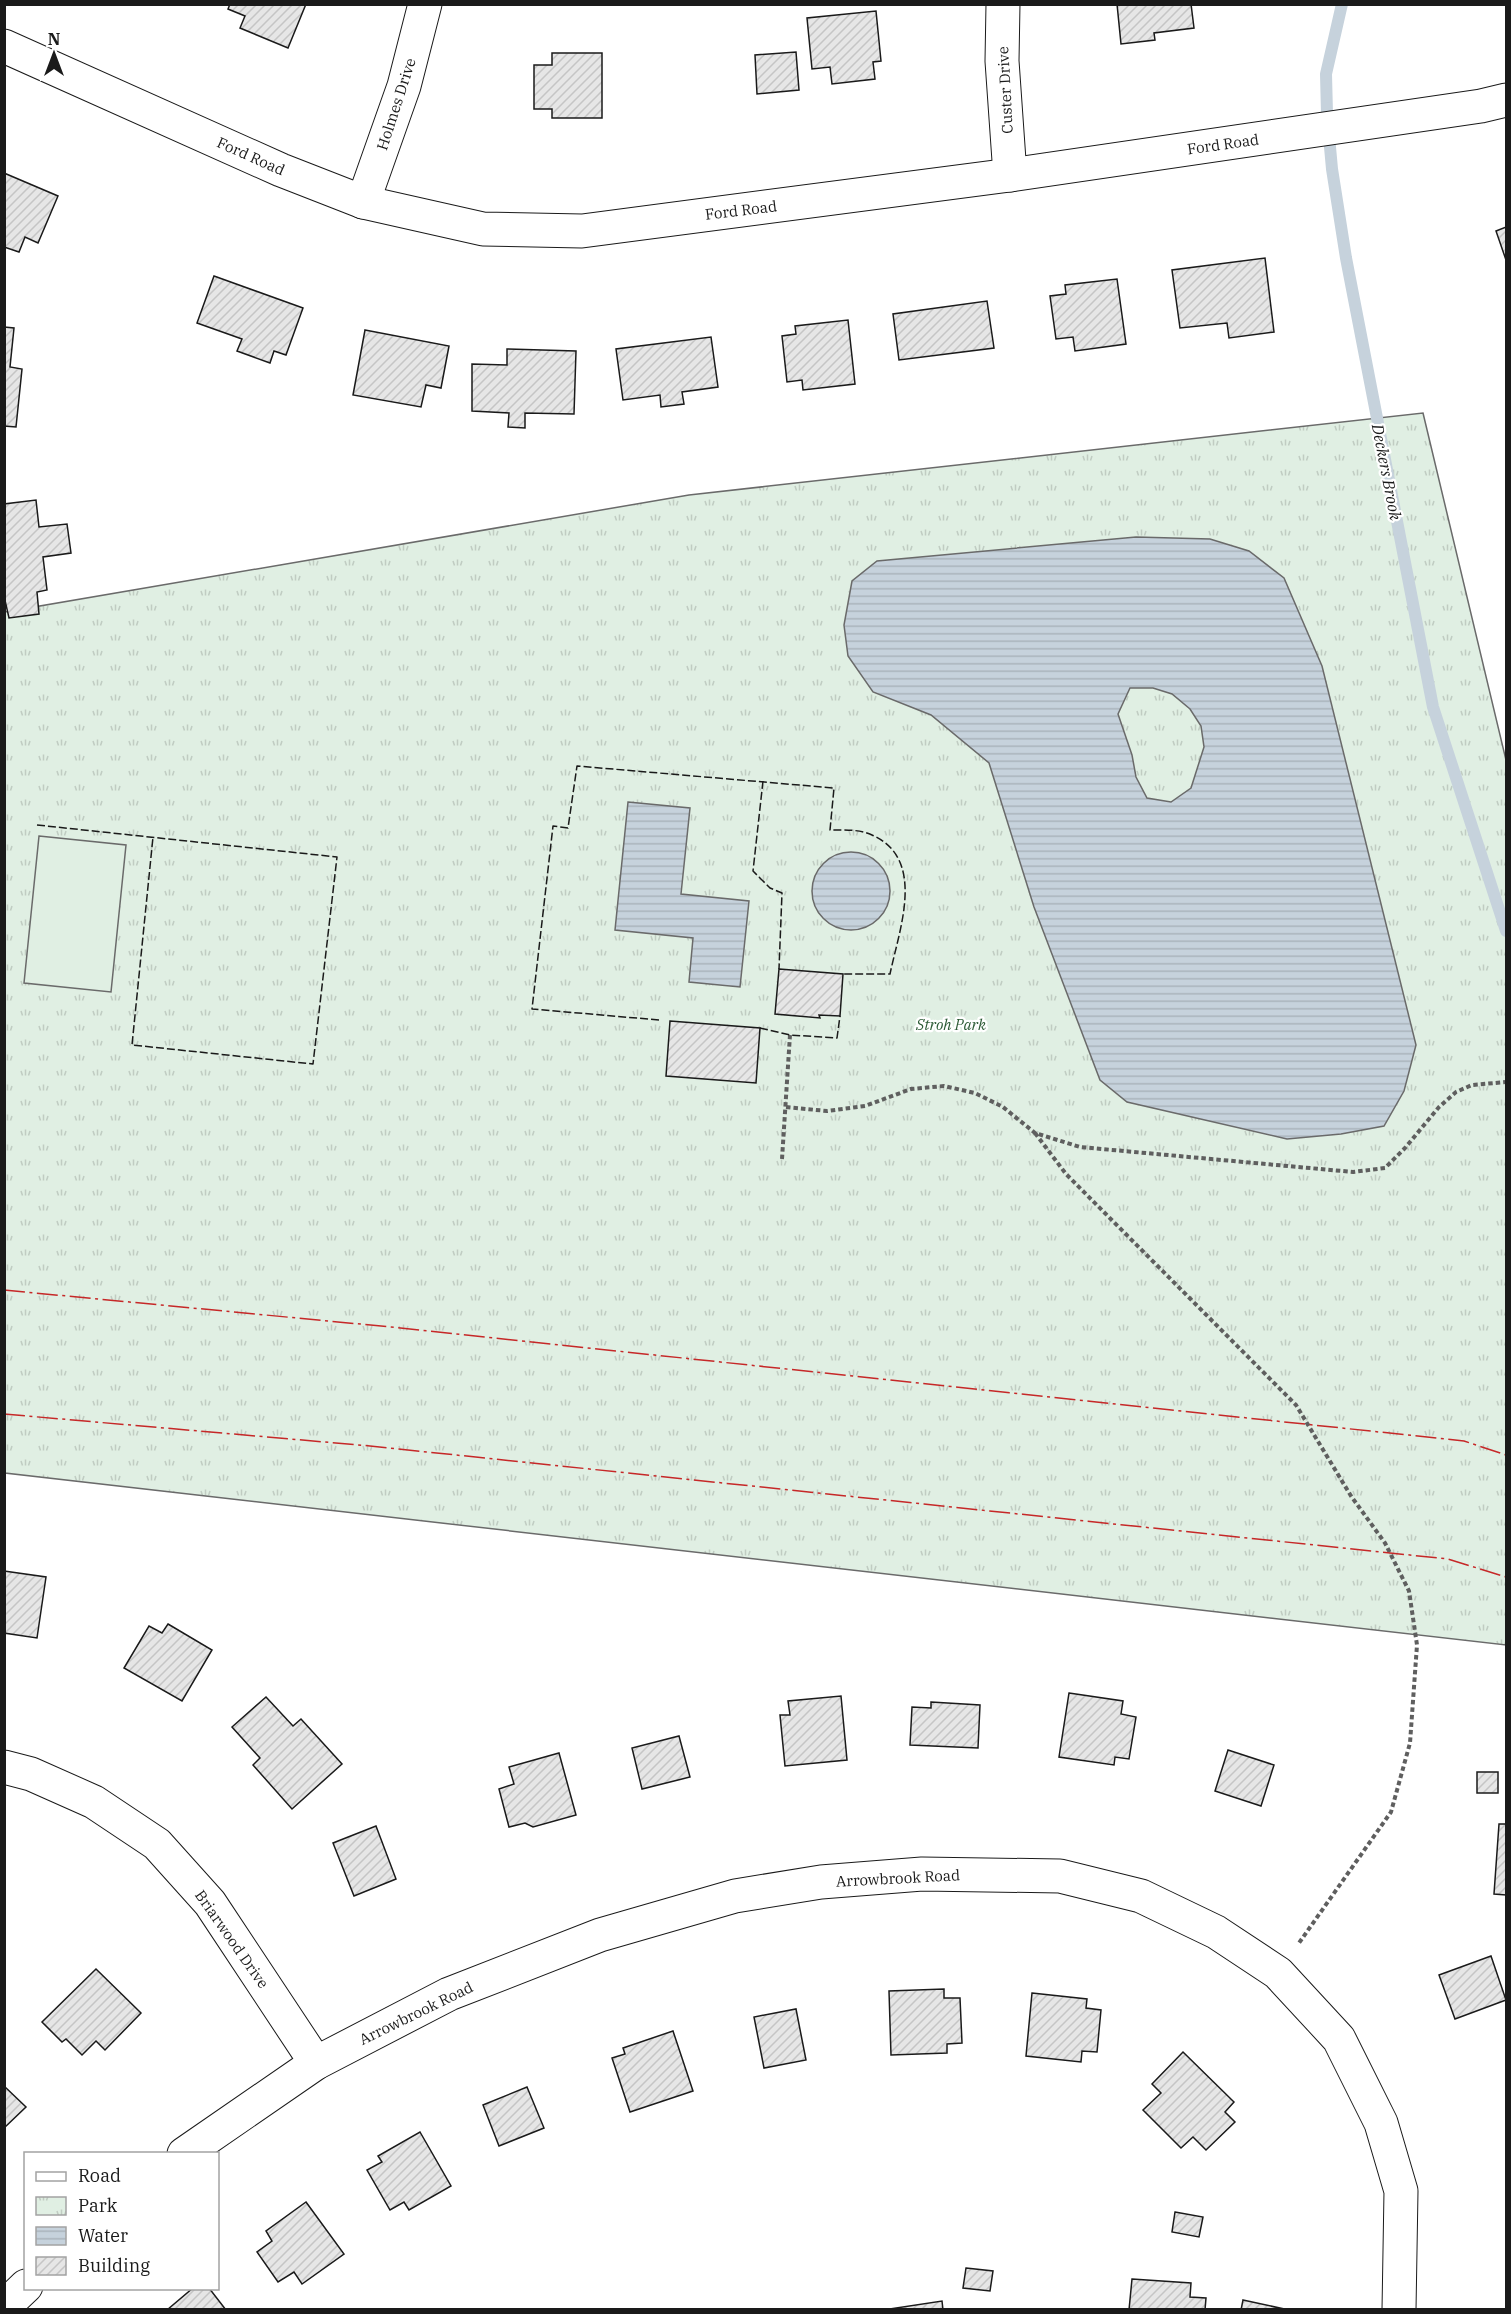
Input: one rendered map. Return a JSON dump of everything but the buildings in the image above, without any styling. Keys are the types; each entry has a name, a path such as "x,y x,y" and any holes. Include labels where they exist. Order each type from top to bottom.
{"street":[{"name":"Holmes Drive","path":"363,202 404,86 424,4"},
{"name":"Custer Drive","path":"1003,4 1002,61 1010,175"},
{"name":"Ford Road","path":"4,46 271,165 363,202 483,229 582,231 1010,175 1298,134 1481,106 1506,100"},
{"name":"Briarwood Drive","path":"4,1767 31,1774 94,1802 157,1844 210,1903 316,2063"},
{"name":"Arrowbrook Road","path":"187,2152 316,2063 449,1994 600,1935 735,1896 821,1882 922,1874 1060,1876 1141,1896 1216,1932 1278,1973 1339,2039 1381,2123 1401,2191 1399,2310"},
{"path":"4,2307 24,2288"}],"path":[{"path":"782,1159 790,1035"},
{"path":"1035,1133 1080,1147 1353,1173 1385,1168 1439,1107 1456,1092 1472,1084 1506,1082"},
{"path":"786,1107 827,1111 846,1109 865,1106 911,1089 944,1086 975,1093 1003,1107 1035,1133 1066,1174 1296,1405 1351,1496 1386,1543 1409,1591 1417,1645 1410,1743 1391,1812 1278,1973"}],"green space":[{"name":"Stroh Park","path":"1423,413 1506,760 1506,1645 5,1473 5,612 689,495"},
{"path":"39,836 126,845 111,992 24,983"}],"water":[{"path":"1136,537 1210,539 1249,551 1284,578 1322,666 1416,1045 1404,1091 1384,1126 1341,1134 1287,1139 1127,1102 1100,1080 1034,907 989,763 931,715 873,692 848,656 844,625 852,581 877,561","holes":["1130,688 1153,688 1172,694 1190,709 1201,726 1204,747 1191,788 1171,802 1147,798 1136,777 1132,755 1118,714"]},
{"path":"628,802 690,808 681,894 749,901 740,987 689,982 693,938 615,930"},
{"path":"843,852 859,852 873,858 884,869 890,883 890,899 884,913 873,924 859,930 843,930 829,924 818,913 812,899 812,883 818,869 829,858"}],"waterway":[{"name":"Deckers Brook","path":"1342,4 1326,74 1332,169 1346,258 1433,707 1506,931"}],"fence":[{"path":"659,1020 532,1009 553,826 568,828 577,766 834,788 830,830 867,833 889,846 899,861 904,878 905,897 903,917 890,974 843,974"},
{"path":"763,781 753,871 770,888 782,893 779,969"},
{"path":"37,825 337,857 313,1064 132,1045 153,837"},
{"path":"760,1028 790,1035 837,1038 840,1016"}],"power":[{"path":"4,1290 391,1327 1464,1441 1506,1455"},
{"path":"4,1414 370,1446 1448,1559 1506,1577"}]}
